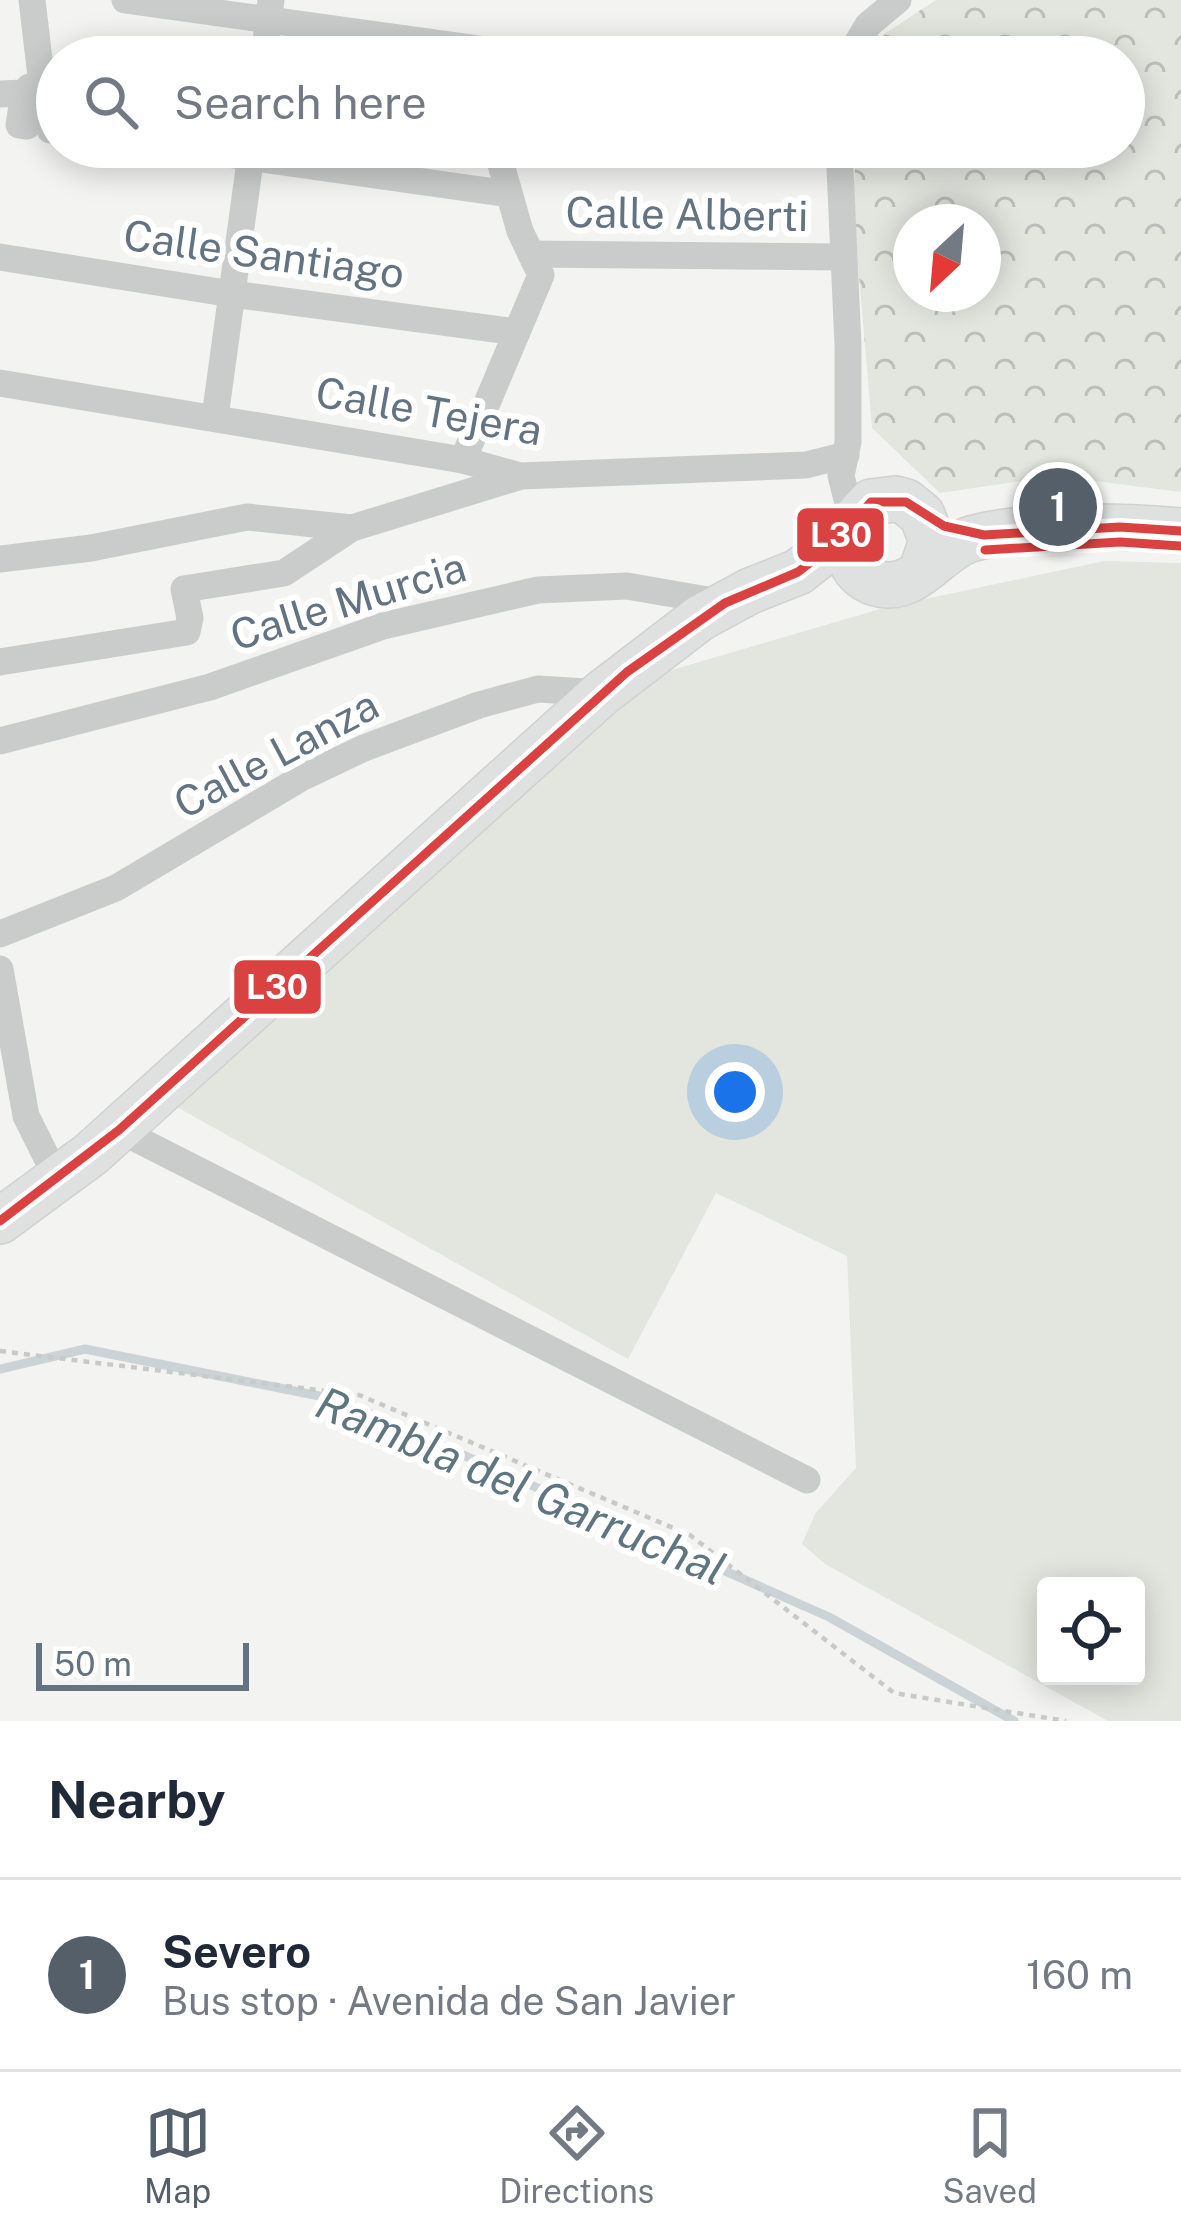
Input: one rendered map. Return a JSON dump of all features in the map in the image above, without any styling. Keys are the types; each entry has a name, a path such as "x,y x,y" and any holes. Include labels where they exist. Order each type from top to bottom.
{"main road":[{"path":"0,1221 118,1130 602,693 682,630 725,603 798,572 829,548 871,502 895,499 944,526 984,535 1120,527 1181,531"},
{"path":"915,509 932,541 923,568"},
{"path":"851,522 848,555 867,579"},
{"path":"798,572 898,584 946,550 984,535"}],"street":[{"path":"32,0 36,36"},
{"path":"125,0 270,10 393,36"},
{"path":"861,36 898,0"},
{"path":"0,94 24,93 19,125 27,127 29,87 36,86"},
{"path":"215,418 249,168"},
{"path":"349,168 509,194"},
{"path":"464,460 541,274 502,168"},
{"path":"840,168 848,344 846,460 841,476 851,522"},
{"name":"Calle Alberti","path":"531,254 842,257"},
{"name":"Calle Santiago","path":"0,257 517,332"},
{"name":"Calle Tejera","path":"0,382 464,460 520,476 846,460"},
{"path":"846,460 915,509"},
{"path":"0,662 187,632 190,619 184,589 284,573 352,528 520,476"},
{"path":"0,559 91,548 247,517 352,528"},
{"name":"Calle Murcia","path":"0,740 210,687 383,626 538,590 627,586 725,603"},
{"name":"Calle Lanza","path":"0,934 116,888 303,777 364,748 479,705 538,689 602,693"},
{"path":"0,969 13,1117 58,1180"},
{"path":"118,1130 807,1480"}],"path":[{"path":"0,1351 358,1395 690,1535 894,1693 1066,1721"}],"green space":[{"path":"936,0 1181,0 1181,492 1055,476 940,493 872,428 853,204 855,168 1145,168 1145,36 883,36"},
{"path":"1104,561 1181,563 1181,1721 1108,1721 1043,1685 1145,1685 1145,1577 1037,1577 1037,1682 825,1564 802,1544 815,1514 856,1468 847,1256 716,1193 628,1359 175,1106 658,674 887,607"}],"waterway":[{"name":"Rambla del Garruchal","path":"0,1369 85,1349 339,1400 829,1617 1014,1721"}],"transit line":[{"name":"L30","path":"0,1221 119,1130 627,672 725,603 798,572 829,548 871,502 906,502 944,526 984,535 1120,527 1181,531"},
{"path":"985,550 1120,542 1180,546"}],"place":[{"name":"Severo","path":"1058,507"}]}
